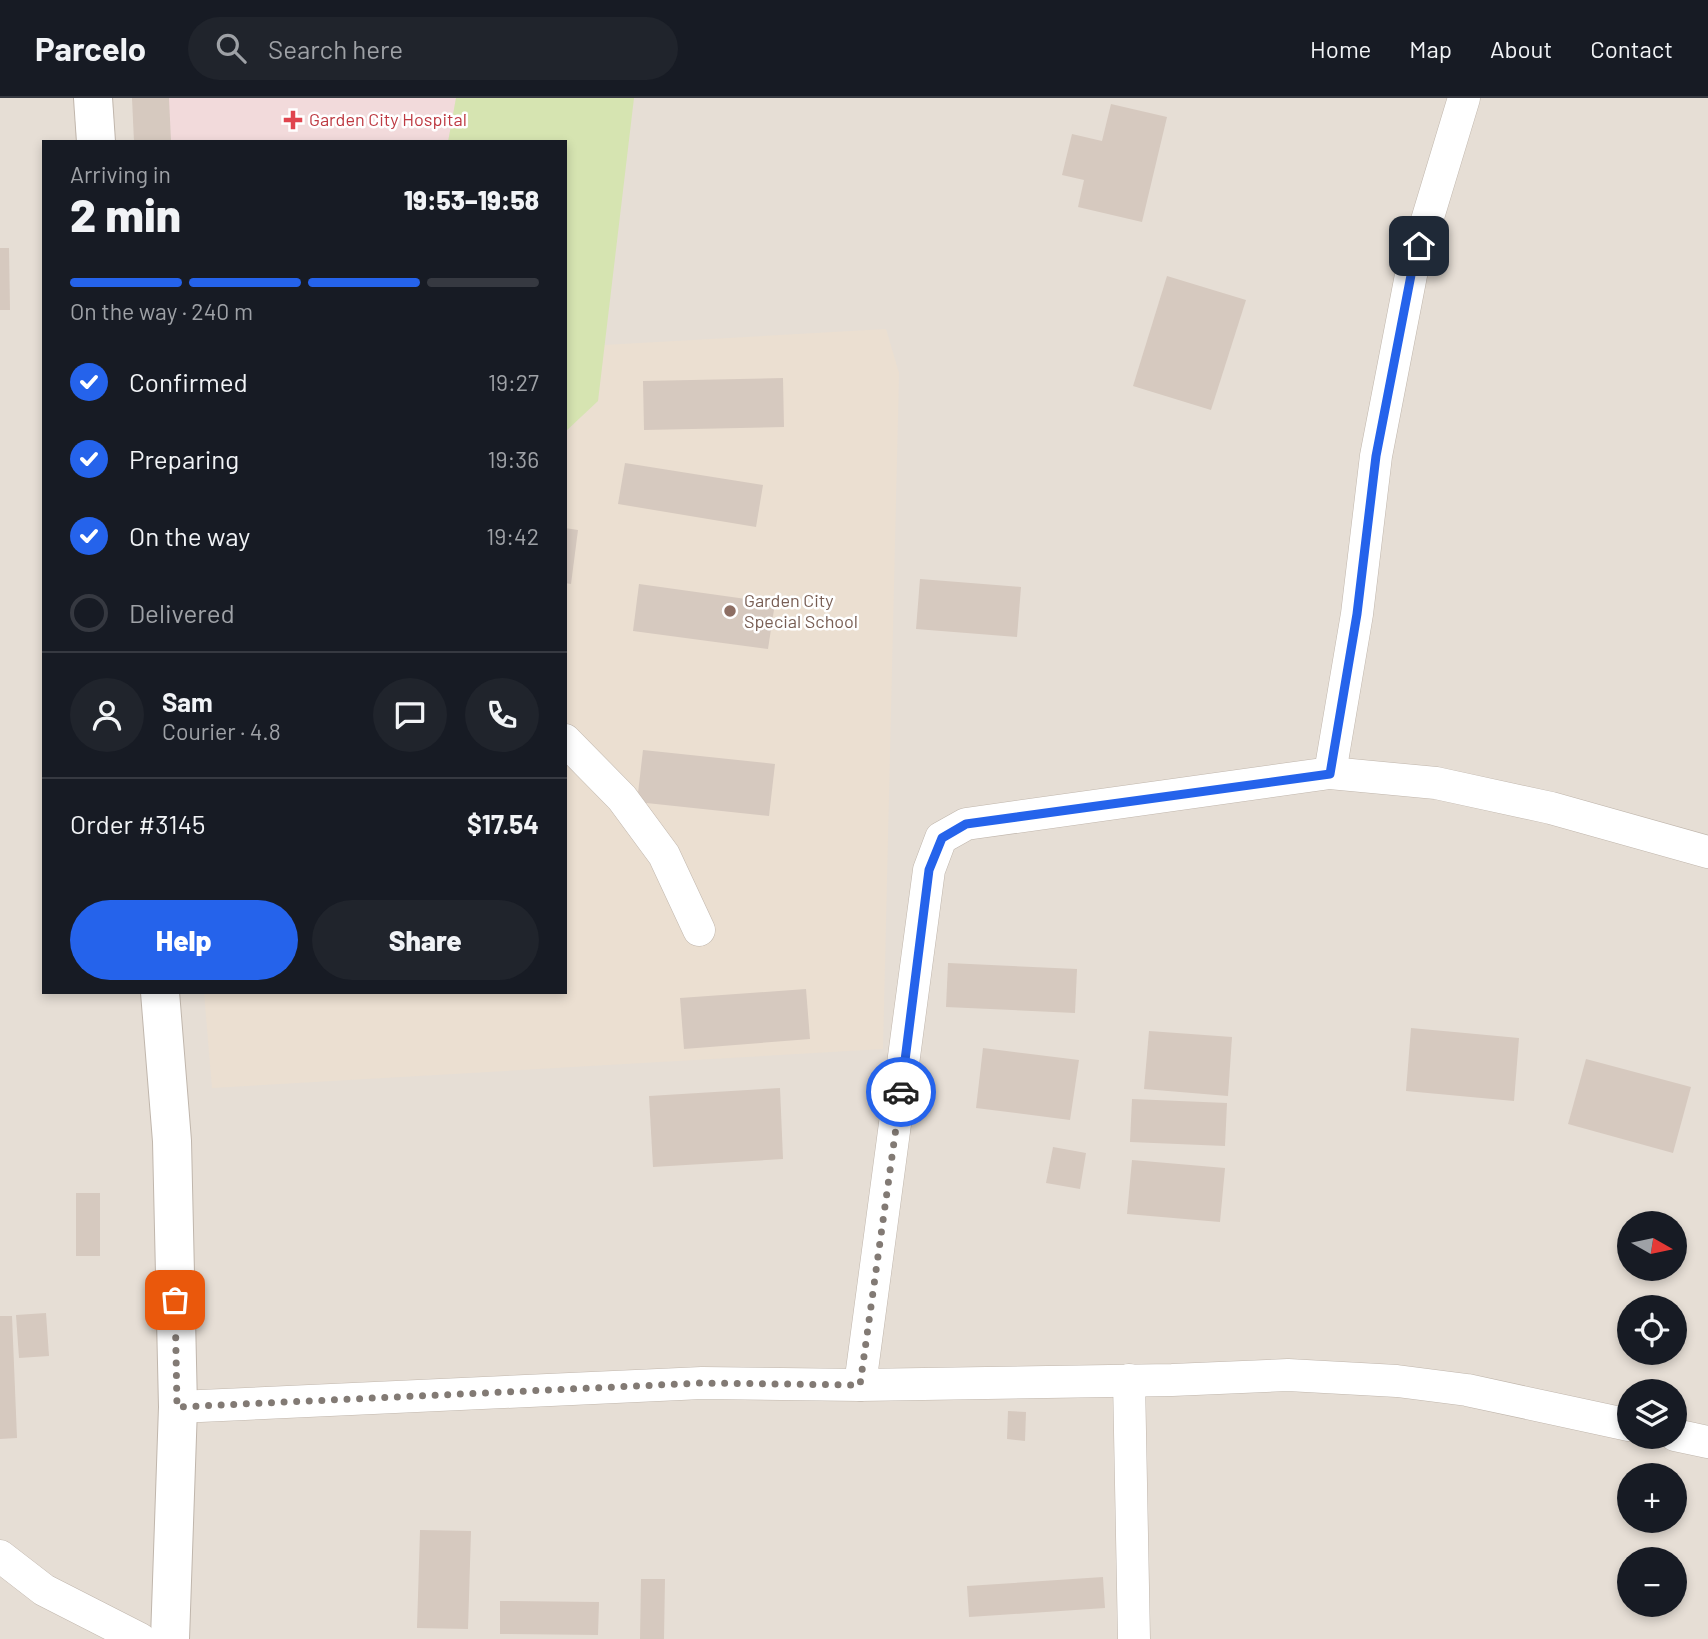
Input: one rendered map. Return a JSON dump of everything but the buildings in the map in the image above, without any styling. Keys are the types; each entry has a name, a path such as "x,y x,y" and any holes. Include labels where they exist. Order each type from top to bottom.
{"street":[{"path":"93,98 96,140"},
{"path":"1330,774 1357,614 1376,456 1412,270 1464,98"},
{"path":"567,742 622,798 664,855 699,930"},
{"path":"860,1385 929,870 942,838 966,824 1330,774 1436,783 1551,808 1708,852"},
{"path":"160,994 172,1141 177,1407 170,1639"},
{"path":"177,1407 702,1383 860,1385 1288,1375 1397,1381 1467,1390 1617,1422"},
{"path":"1129,1380 1134,1639"},
{"path":"1687,1438 1708,1442"},
{"path":"0,1556 44,1590 140,1639"}],"shaded area":[{"path":"0,98 1708,98 1708,1639 0,1639"},
{"name":"Garden City Hospital","path":"133,98 456,98 448,140 136,140"},
{"name":"Garden City Special School","path":"886,329 899,373 883,1049 212,1088 204,994 567,994 567,430 598,401 604,345"}],"green space":[{"path":"456,98 634,98 598,401 567,430 567,140 448,140"}],"way so far":[{"path":"175,1300 177,1407 702,1383 860,1385 901,1092"}],"place":[{"name":"Garden City Hospital","path":"293,120"},
{"name":"Garden City Special School","path":"730,611"}],"route":[{"path":"901,1092 929,870 942,838 966,824 1330,774 1357,614 1376,456 1419,246"}]}
